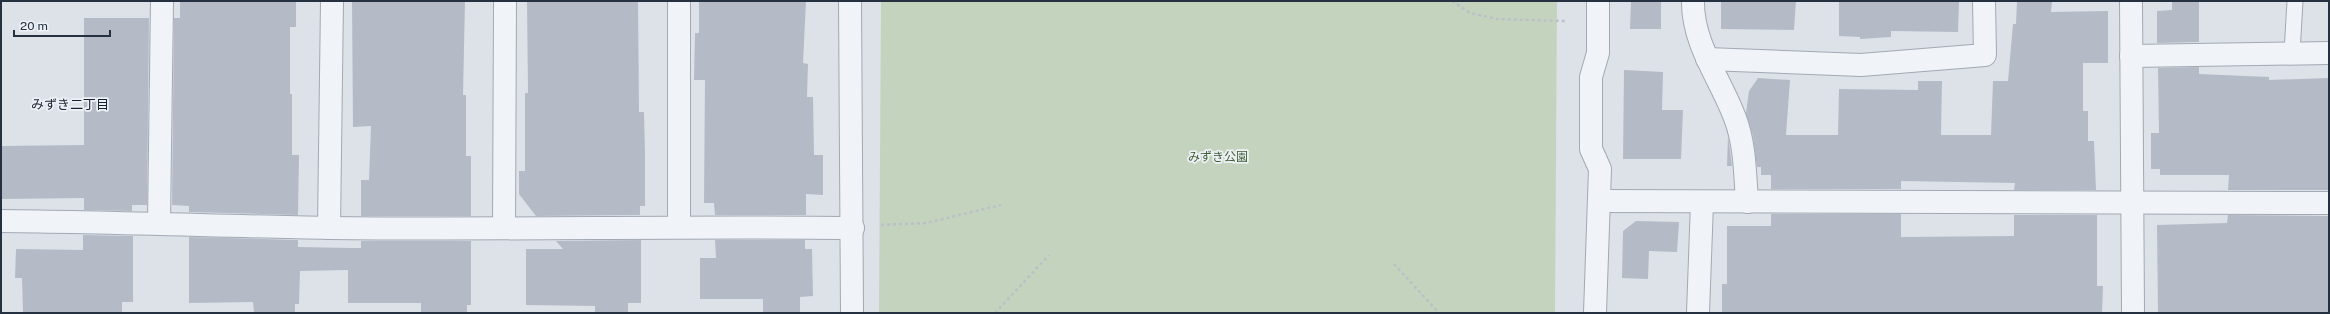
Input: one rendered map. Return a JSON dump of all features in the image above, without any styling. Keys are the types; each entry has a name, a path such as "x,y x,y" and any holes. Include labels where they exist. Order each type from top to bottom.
{"street":[{"path":"159,222 162,1"},
{"path":"330,228 332,1"},
{"path":"504,228 505,1"},
{"path":"679,226 680,1"},
{"path":"850,1 853,228 852,313"},
{"path":"1595,313 1600,169 1591,149 1591,78 1598,53 1598,1"},
{"path":"1693,1 1697,30 1707,59 1735,116 1742,138 1747,202"},
{"path":"1707,59 1861,65 1985,56 1984,1"},
{"path":"2131,1 2133,313"},
{"path":"2131,56 2329,53"},
{"path":"1600,201 1702,203 2329,202"},
{"path":"1698,313 1702,203"},
{"path":"1,221 159,222 330,228 679,226 853,228"}],"lane":[{"path":"2292,53 2295,1"}],"path":[{"path":"1452,1 1470,13 1497,19 1564,21"},
{"path":"874,225 926,222 1002,205"},
{"path":"996,313 1049,255"},
{"path":"1394,264 1439,313"}],"green space":[{"name":"みずき公園","path":"881,1 1557,1 1555,313 879,313"}],"building":[{"path":"180,1 296,1 296,27 290,27 290,94 292,94 292,155 299,155 298,215 189,212 189,206 172,205 174,18 180,18"},
{"path":"352,1 465,1 463,95 466,95 466,156 471,156 471,216 361,216 361,180 369,180 371,126 353,127"},
{"path":"527,1 638,1 639,112 644,112 645,154 645,206 640,206 640,215 536,216 519,194 519,171 525,171 525,93 528,93"},
{"path":"699,1 806,1 803,63 808,64 807,97 813,97 814,155 823,155 823,195 806,194 806,215 715,215 714,203 704,203 705,80 694,80 695,33 699,33"},
{"path":"1631,1 1661,1 1661,29 1630,29"},
{"path":"1721,1 1796,1 1794,30 1721,29"},
{"path":"1839,1 1959,1 1958,32 1891,31 1891,37 1860,39 1860,37 1839,36"},
{"path":"2017,1 2052,1 2051,12 2108,11 2108,63 2083,63 2083,111 2088,111 2088,141 2094,141 2096,190 2014,190 2015,183 1901,181 1901,189 1771,189 1771,175 1761,175 1761,167 1757,167 1753,136 1746,113 1749,91 1758,78 1790,80 1786,135 1838,135 1839,89 1918,90 1918,81 1942,81 1941,135 1991,135 1993,81 2008,81 2013,24 2016,24"},
{"path":"2172,1 2199,1 2199,42 2157,43 2157,11 2172,10"},
{"path":"84,18 149,18 147,205 132,205 132,211 84,210 84,198 2,199 2,146 84,145"},
{"path":"2199,67 2199,74 2269,77 2269,80 2329,78 2329,190 2228,190 2229,175 2160,175 2160,169 2151,169 2151,133 2159,133 2158,68"},
{"path":"1624,70 1663,72 1662,110 1683,110 1681,159 1623,159"},
{"path":"1728,136 1730,150 1732,166 1727,166"},
{"path":"1771,214 1901,214 1901,237 2014,236 2014,215 2097,215 2097,286 2103,286 2102,313 1722,313 1722,284 1727,284 1727,226 1771,226"},
{"path":"2228,215 2329,216 2329,313 2158,313 2157,225 2227,223"},
{"path":"1636,221 1679,222 1677,252 1649,251 1648,279 1622,278 1623,231"},
{"path":"83,235 133,236 133,302 122,302 122,313 23,313 22,278 15,278 16,249 83,250"},
{"path":"189,237 298,240 298,247 352,248 361,248 361,241 471,241 471,305 467,305 467,313 421,313 421,303 348,303 348,270 300,271 299,304 295,304 295,313 254,313 253,302 189,303"},
{"path":"641,240 641,303 628,303 628,313 595,313 595,306 526,305 526,249 563,249 556,241"},
{"path":"715,240 805,240 805,249 812,249 813,296 800,297 800,313 763,313 763,299 700,299 700,258 716,258"}],"district":[{"name":"みずき二丁目","path":"70,104"}]}
